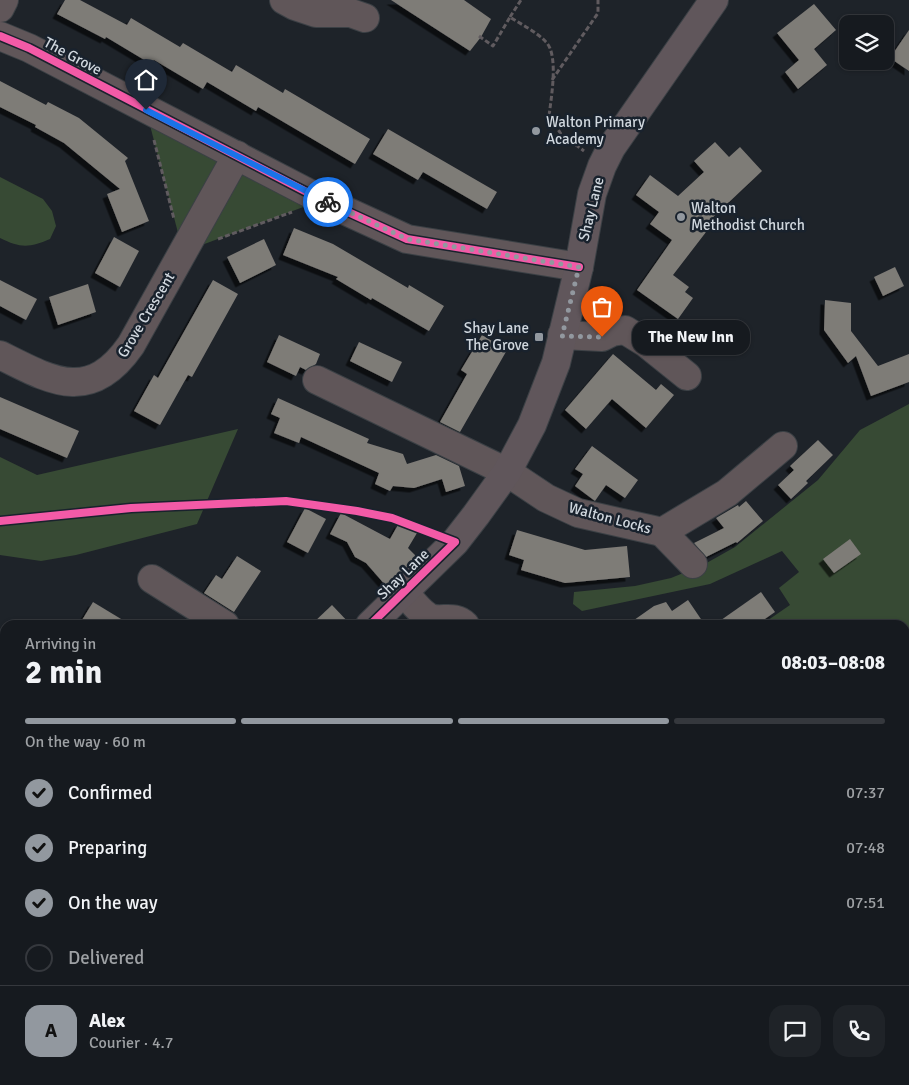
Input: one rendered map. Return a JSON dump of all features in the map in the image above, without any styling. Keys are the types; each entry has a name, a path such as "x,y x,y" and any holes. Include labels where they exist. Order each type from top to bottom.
{"main road":[{"name":"Shay Lane","path":"375,620 455,542 507,472 541,406 556,363 579,267 592,194 602,166 611,148 714,0"}],"street":[{"path":"0,8 4,0"},
{"path":"284,0 316,13 351,13 365,18"},
{"name":"The Grove","path":"0,36 30,48 322,200 407,239 579,267"},
{"name":"Grove Crescent","path":"0,355 43,377 61,382 78,382 93,379 109,370 120,360 131,345 237,155"},
{"path":"562,336 602,337 612,332 625,330 646,343 687,376"},
{"name":"Walton Locks","path":"317,380 507,472 546,498 578,513 662,532 693,564"},
{"name":"Walton Locks","path":"662,532 727,493 783,446"},
{"path":"152,579 217,620"},
{"path":"404,592 427,616 454,618 457,620"}],"path":[{"path":"479,36 493,46 521,0"},
{"path":"552,80 598,13 598,0"},
{"path":"510,17 536,33 548,44 553,64 549,116 562,134 602,166"}],"green space":[{"path":"146,110 322,200 183,252"},
{"path":"0,177 43,199 52,211 56,226 50,239 25,246 13,244 0,238"},
{"path":"909,404 909,620 768,620 790,605 779,588 799,572 782,551 710,584 582,611 573,604 574,592 635,586 671,578 703,565 735,547 818,480 860,430"},
{"path":"238,429 197,524 76,555 41,561 0,555 0,457 37,475"}],"building":[{"path":"65,0 80,0 127,25 131,18 180,47 183,43 232,72 236,65 283,93 285,89 370,139 355,164 258,107 256,111 207,82 203,89 154,60 151,64 106,37 105,39 57,14"},
{"path":"391,0 464,0 491,19 481,37 470,51"},
{"path":"814,4 836,30 814,49 827,65 798,89 785,72 799,60 777,33"},
{"path":"909,30 909,71 894,61 894,52"},
{"path":"0,81 46,105 48,102 79,118 128,158 125,161 149,221 122,232 107,194 120,189 64,143 35,127 36,125 0,107"},
{"path":"388,129 497,192 487,209 423,172 418,180 373,154"},
{"path":"715,142 729,157 740,147 762,171 710,220 713,223 673,275 689,287 685,292 693,298 678,319 637,290 672,240 650,224 659,212 636,195 650,175 678,196 704,172 694,161"},
{"path":"294,228 333,244 408,288 409,285 444,306 429,331 372,298 371,300 336,279 338,277 283,255"},
{"path":"114,237 139,251 120,287 95,273"},
{"path":"264,239 276,265 240,283 227,257"},
{"path":"895,267 904,286 883,296 874,277"},
{"path":"0,280 37,299 26,320 0,306"},
{"path":"213,280 238,294 192,377 188,375 160,425 134,411 154,375 158,378"},
{"path":"88,284 96,312 58,325 49,297"},
{"path":"825,300 851,303 851,331 878,366 909,354 909,382 871,396 856,356 848,363 824,330"},
{"path":"279,335 320,354 316,364 306,370 300,367 296,376 267,362"},
{"path":"482,335 507,350 460,432 440,422 467,374 461,370"},
{"path":"359,342 402,362 392,382 350,361"},
{"path":"613,354 656,390 661,384 674,395 646,428 612,399 586,429 565,410"},
{"path":"0,397 79,431 67,458 0,429"},
{"path":"278,398 369,439 367,443 403,454 407,464 436,455 459,466 465,486 446,492 442,479 414,488 393,486 390,491 375,484 379,473 301,437 299,443 274,433 280,418 271,414"},
{"path":"818,440 833,455 806,481 808,483 791,499 778,485 794,470 790,466"},
{"path":"592,446 638,480 625,498 606,485 595,501 575,486 583,474 575,469"},
{"path":"746,501 763,521 737,543 706,557 694,543 724,528 716,518 738,505 739,507"},
{"path":"305,508 326,519 308,553 287,542"},
{"path":"341,513 390,539 399,523 417,533 408,548 417,557 387,587 366,563 355,557 347,542 330,534"},
{"path":"517,530 585,550 627,546 630,577 565,583 521,570 524,560 509,555"},
{"path":"850,539 861,554 834,573 823,559"},
{"path":"237,556 261,571 234,612 204,593 216,575 222,579"},
{"path":"761,592 775,612 763,620 721,620"},
{"path":"688,600 702,620 634,620 654,606 666,602 672,611"},
{"path":"93,602 123,620 82,620"},
{"path":"332,605 346,620 316,620"}],"cycle path":[{"path":"0,36 29,48 322,200 407,239 579,267"},
{"path":"0,521 131,508 286,501 392,518 455,542 375,620"}],"way so far":[{"path":"328,202 407,239 579,267 562,336 602,337"}],"place":[{"name":"Walton Primary Academy","path":"536,131"},
{"name":"Walton Methodist Church","path":"681,217"},
{"name":"Shay Lane The Grove","path":"539,337"},
{"name":"The New Inn","path":"602,337"}],"route":[{"path":"146,110 328,202"}]}
